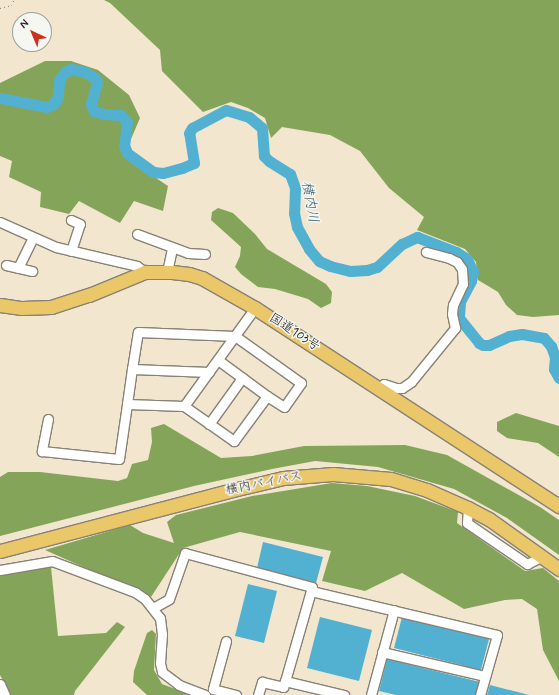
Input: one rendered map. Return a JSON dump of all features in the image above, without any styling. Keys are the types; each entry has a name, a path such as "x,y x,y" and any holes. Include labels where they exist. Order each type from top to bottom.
{"highway":[{"name":"国道103号","path":"0,305 22,308 51,307 83,297 145,272 188,274 202,278 255,308 559,506"},
{"name":"横内バイパス","path":"0,551 283,478 308,475 363,475 391,479 427,490 468,508 500,527 559,569"}],"street":[{"path":"71,220 80,224 71,251"},
{"path":"1,224 71,251 137,266 145,272"},
{"path":"137,234 172,248 205,254"},
{"path":"18,268 33,237"},
{"path":"167,272 172,248"},
{"path":"378,388 384,384 396,388 402,388 410,382 455,328 452,314 454,305 464,284 462,269 457,262 449,258 426,252"},
{"path":"6,265 32,271"},
{"path":"184,406 255,308"},
{"path":"48,419 42,451 119,459 138,332 235,336 301,383 284,407 218,360"},
{"path":"132,369 209,372"},
{"path":"209,424 242,378"},
{"path":"127,404 184,406 234,441 267,396"},
{"path":"153,608 169,599 185,553 312,587 283,687 262,682 258,695"},
{"path":"0,570 52,561 135,592 153,608 160,618 162,634 160,663 162,672 179,685 205,695"},
{"path":"311,590 497,635 480,695"},
{"path":"371,695 394,610"},
{"path":"226,641 213,689 236,695"},
{"path":"382,652 485,676"},
{"path":"285,681 344,695"},
{"path":"0,684 5,695"}],"path":[{"path":"0,8 11,5 14,0"}],"green space":[{"path":"104,0 559,0 559,315 533,317 517,315 506,305 498,292 478,280 476,262 465,249 417,230 424,217 389,188 360,151 330,135 282,127 271,138 265,118 248,108 231,102 203,112 162,71 160,50 110,3"},
{"path":"45,61 71,61 98,70 129,95 140,118 128,146 132,162 168,186 163,211 134,201 120,223 79,201 69,214 40,207 41,192 9,177 12,161 0,156 0,83"},
{"path":"218,208 233,213 255,234 267,249 326,284 332,292 331,303 321,308 308,299 275,289 258,287 241,274 235,267 240,256 241,247 211,220 212,212"},
{"path":"516,413 559,426 559,457 538,443 507,438 497,431 497,422"},
{"path":"164,424 221,458 252,456 304,446 405,445 447,455 540,507 559,520 559,555 507,518 454,489 378,467 315,461 194,486 0,536 0,477 8,472 40,472 118,481 127,478 132,464 148,460 152,442 151,428"},
{"path":"332,483 367,486 415,496 458,512 457,523 525,571 543,568 559,581 559,681 543,650 537,609 522,599 505,600 464,609 402,573 365,591 322,581 331,551 240,532 183,548 151,597 45,550 130,525 143,533 174,543 167,522 176,515 252,496"},
{"path":"51,567 58,636 106,633 117,622 125,627 75,691 74,695 11,695 0,675 0,575"},
{"path":"152,630 156,634 154,670 162,684 191,695 147,695 133,682 134,671 147,633"}],"water":[{"path":"263,542 323,557 316,583 257,568"},
{"path":"248,584 277,591 264,643 235,636"},
{"path":"320,617 372,630 359,681 307,668"},
{"path":"402,617 489,639 481,670 394,648"},
{"path":"387,659 480,682 476,695 396,695 379,691"},
{"path":"490,685 529,695 487,695"}],"waterway":[{"name":"横内川","path":"0,98 47,107 54,104 58,96 59,80 65,72 71,69 85,72 95,78 97,83 91,104 94,111 104,114 121,115 127,122 124,145 127,153 153,172 163,173 194,163 189,133 192,128 226,110 249,117 262,128 264,156 269,161 290,174 295,188 294,213 297,227 309,249 319,261 330,266 350,271 367,270 377,267 402,244 417,237 456,252 467,259 473,272 471,281 460,302 459,318 479,343 489,345 509,336 522,334 544,338 551,346 555,357 554,369 559,378"}]}
